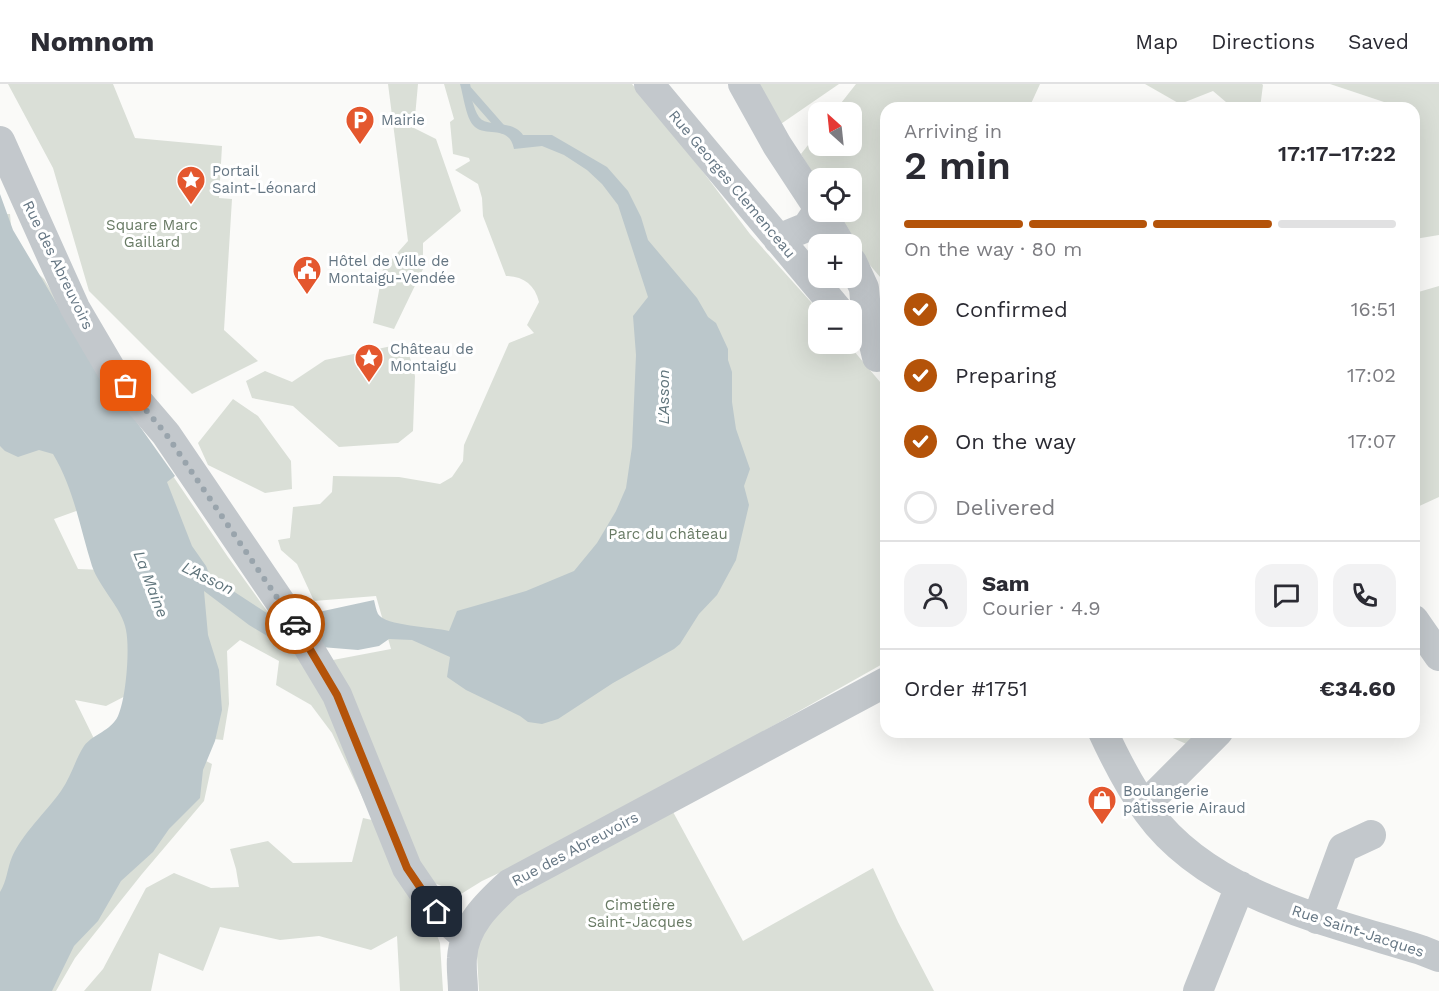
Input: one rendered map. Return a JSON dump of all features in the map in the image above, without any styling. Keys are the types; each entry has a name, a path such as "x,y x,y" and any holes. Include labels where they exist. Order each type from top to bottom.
{"street":[{"name":"Rue Georges Clemenceau","path":"649,84 830,300"},
{"path":"743,84 777,145 808,192"},
{"name":"Rue des Abreuvoirs","path":"0,141 75,308 112,371 166,434 289,615 337,695 407,868 437,912 466,937 483,908 509,884 880,685"},
{"path":"778,239 807,227 811,222"},
{"path":"862,284 880,356"},
{"path":"862,339 880,361"},
{"path":"1420,629 1439,656"},
{"name":"Rue Saint-Jacques","path":"1106,738 1144,806 1168,835 1215,873 1295,912 1439,957"},
{"path":"1144,806 1212,738"},
{"path":"1317,919 1342,848 1371,835"},
{"path":"1198,991 1240,886"},
{"path":"463,991 462,957 466,937"}],"green space":[{"name":"Square Marc Gaillard","path":"8,84 113,84 135,138 222,146 219,198 232,199 224,330 258,361 192,394 89,291 53,168"},
{"path":"388,84 418,84 414,128 436,139 461,211 423,243 423,269 394,329 373,323 383,269 408,241"},
{"name":"Parc du château","path":"444,84 632,84 676,136 750,234 809,300 808,354 856,354 880,382 880,665 587,831 482,881 461,894 427,880 333,660 391,649 376,596 314,601 297,564 281,550 278,540 290,538 293,507 320,504 332,492 333,476 399,477 440,484 452,477 463,461 464,445 509,343 534,333 527,325 539,302 537,296 531,286 523,280 506,276 483,216 478,184 455,170 470,161 469,158 453,154 450,122 454,119"},
{"path":"752,84 839,84 813,102 808,102 808,105 775,128"},
{"path":"856,84 1040,84 1032,102 880,102 880,277 862,256 862,234 846,234 839,222 862,222 862,168 809,168 801,154 808,145 808,156 862,156 862,102 842,102"},
{"path":"1145,84 1263,85 1261,102 1226,102 1213,91 1185,102 1176,102"},
{"path":"1330,84 1439,84 1439,235 1420,238 1420,102 1384,102"},
{"path":"0,214 10,214 13,250 44,279 86,348 228,557 285,636 307,657 377,813 367,807 332,733 311,705 276,685 279,661 240,640 227,651 229,704 223,740 204,738 200,692 186,638 199,567 178,532 133,441 89,373 31,293 0,280"},
{"path":"1439,286 1439,497 1420,506 1420,292"},
{"path":"406,343 415,376 413,431 398,443 339,447 293,406 252,398 246,381 265,371 292,382 325,360"},
{"path":"233,399 258,416 291,461 292,489 265,493 208,465 198,443"},
{"path":"0,415 70,423 93,505 54,519 78,569 127,571 137,690 106,706 75,700 102,755 0,941"},
{"path":"1173,738 1198,738 1191,746"},
{"path":"196,756 212,764 204,801 75,958 56,991 34,991"},
{"name":"Cimetière Saint-Jacques","path":"672,810 743,941 873,868 934,991 479,991 476,938 513,893"},
{"path":"363,818 381,822 434,928 440,943 443,991 400,991 397,936 371,950 319,936 280,940 220,927 203,971 159,953 151,991 84,991 103,969 146,888 174,873 211,888 239,887 230,849 268,841 293,863 352,862"}],"water":[{"name":"La Maine","path":"460,84 468,84 475,109 483,120 513,127 523,135 552,135 607,167 628,191 641,217 648,240 697,298 708,317 716,323 728,349 736,429 750,469 744,486 749,505 736,560 717,595 699,614 680,644 613,683 558,719 542,724 528,722 466,690 447,677 450,657 412,640 389,639 379,646 358,650 321,647 294,648 274,640 249,625 204,591 208,635 219,670 222,710 215,741 203,770 200,798 169,829 153,852 121,881 98,921 74,946 52,991 0,991 0,892 12,857 16,848 64,786 84,746 111,725 118,716 127,674 128,649 124,622 92,566 71,495 53,454 39,450 18,457 0,446 0,194 13,230 102,380 131,414 175,476 167,482 192,546 210,576 273,617 302,618 314,613 374,600 378,614 382,618 449,631 457,611 526,591 574,571 597,543 616,511 626,488 632,447 636,355 633,316 648,297 618,205 602,184 587,170 564,155 542,146 514,149 507,136 478,129 468,117"}],"waterway":[{"name":"L'Asson","path":"466,84 467,89 502,129"}],"way so far":[{"path":"126,386 166,434 295,624"}],"place":[{"name":"Mairie","path":"360,146"},
{"name":"Portail Saint-Léonard","path":"191,206"},
{"name":"Hôtel de Ville de Montaigu-Vendée","path":"307,296"},
{"name":"Château de Montaigu","path":"369,384"},
{"name":"Boulangerie pâtisserie Airaud","path":"1102,826"}],"route":[{"path":"295,624 337,695 407,868 437,912"}]}
